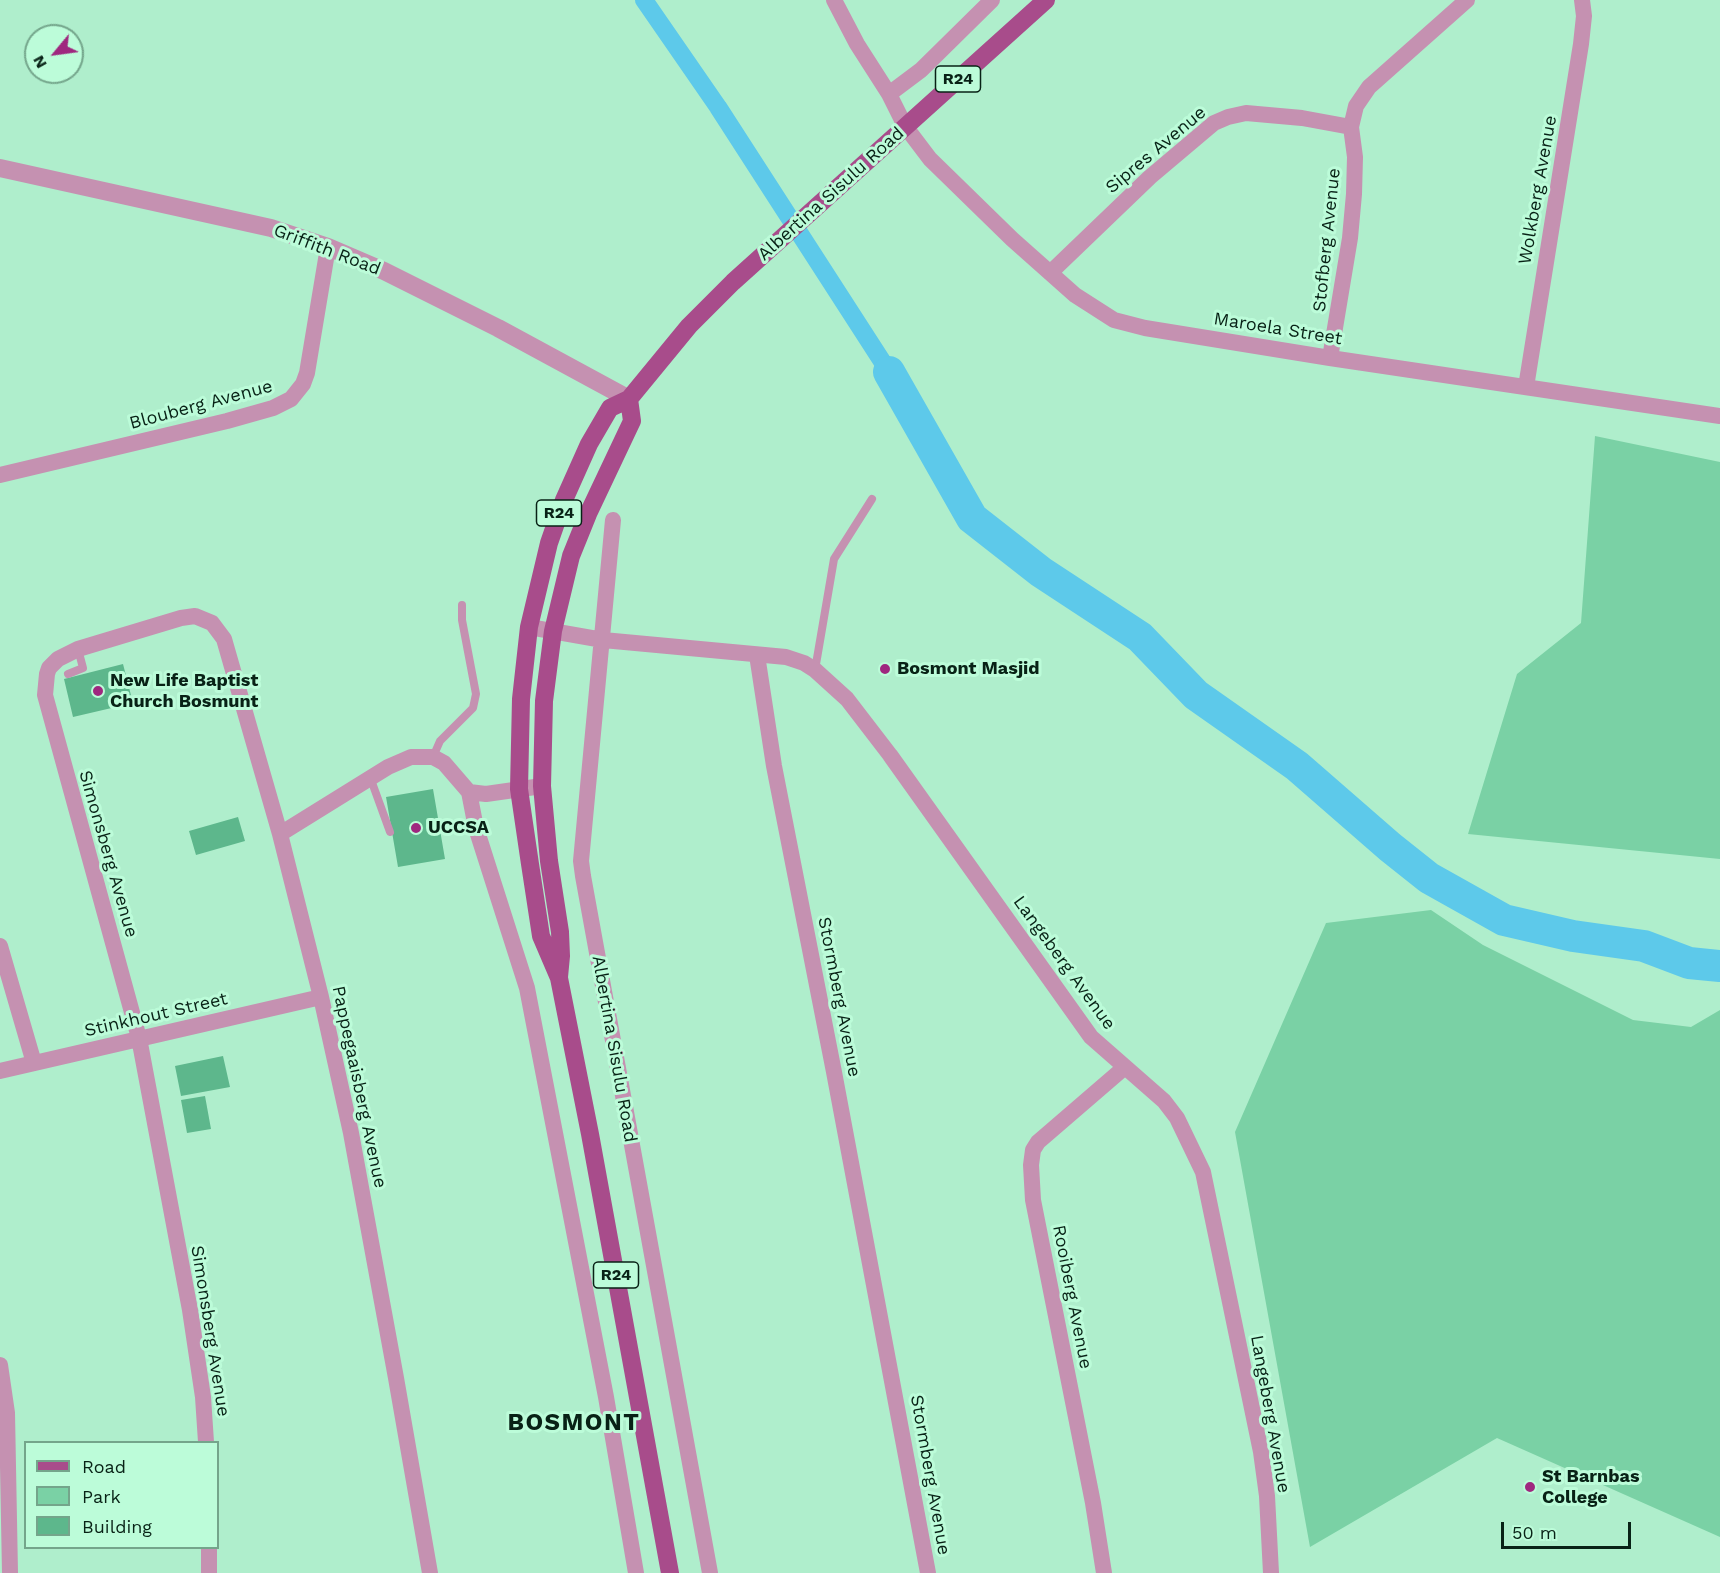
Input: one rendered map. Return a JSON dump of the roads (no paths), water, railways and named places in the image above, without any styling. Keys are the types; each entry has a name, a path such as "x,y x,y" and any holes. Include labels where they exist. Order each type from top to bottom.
{"main road":[{"name":"Albertina Sisulu Road","path":"670,1573 590,1134 559,978 541,936 519,789 521,699 529,627 549,543 564,500 589,444 610,408 629,399 689,326 734,282 1046,0"},
{"name":"Albertina Sisulu Road","path":"559,978 560,932 549,861 542,786 544,701 553,631 572,556 588,514 632,421 629,399"}],"street":[{"name":"Maroela Street","path":"834,0 905,126 930,159 1075,295 1114,320 1145,328 1330,358 1720,416"},
{"path":"889,94 921,70 992,0"},
{"path":"1351,127 1356,106 1369,87 1467,0"},
{"name":"Wolkberg Avenue","path":"1526,387 1581,44 1584,16 1582,0"},
{"name":"Sipres Avenue","path":"1050,273 1150,177 1214,123 1245,113 1302,118 1351,127"},
{"name":"Stofberg Avenue","path":"1330,358 1354,194 1355,157 1351,127"},
{"name":"Griffith Road","path":"0,168 271,228 328,247 384,271 517,338 629,399"},
{"name":"Blouberg Avenue","path":"0,475 236,418 273,408 291,399 303,384 307,373 328,247"},
{"name":"Albertina Sisulu Road","path":"613,520 581,861 710,1573"},
{"name":"Simonsberg Avenue","path":"206,1441 203,1397 195,1340 139,1038 45,695 45,684 50,668 58,659 78,649 188,616 202,617 212,623 224,639 280,834"},
{"path":"529,627 603,640 757,655"},
{"name":"Langeberg Avenue","path":"757,655 786,657 815,669 847,699 884,747 1078,1021 1091,1037 1164,1101 1177,1118 1203,1172 1261,1452 1267,1496 1272,1573"},
{"name":"Stormberg Avenue","path":"757,655 774,766 841,1107 927,1573"},
{"path":"280,834 370,777 405,758 433,757 444,764 469,792 476,828 527,988 604,1386 636,1573"},
{"path":"469,792 486,794 542,786"},
{"name":"Pappegaaisberg Avenue","path":"280,834 321,997 351,1133 430,1573"},
{"path":"0,946 34,1063"},
{"name":"Stinkhout Street","path":"0,1071 321,997"},
{"name":"Rooiberg Avenue","path":"1104,1573 1093,1503 1033,1200 1031,1165 1033,1150 1038,1142 1125,1067"},
{"path":"0,1365 7,1413 10,1573"},
{"path":"209,1549 209,1573"}],"lane":[{"path":"815,669 834,559 872,499"},
{"path":"433,757 440,741 473,708 476,694 462,620 462,605"},
{"path":"68,674 83,668 78,649"},
{"path":"370,777 390,832"}],"waterway":[{"path":"644,0 718,107 889,372"},
{"path":"889,372 972,518 1041,572 1140,637 1196,695 1297,766 1429,878 1504,920 1573,936 1644,946 1689,963 1720,966"}],"place":[{"name":"Bosmont Masjid","path":"885,669"},
{"name":"New Life Baptist Church Bosmunt","path":"98,691"},
{"name":"UCCSA","path":"416,828"},
{"name":"St Barnbas College","path":"1530,1487"}],"district":[{"name":"BOSMONT","path":"574,1423"}]}
